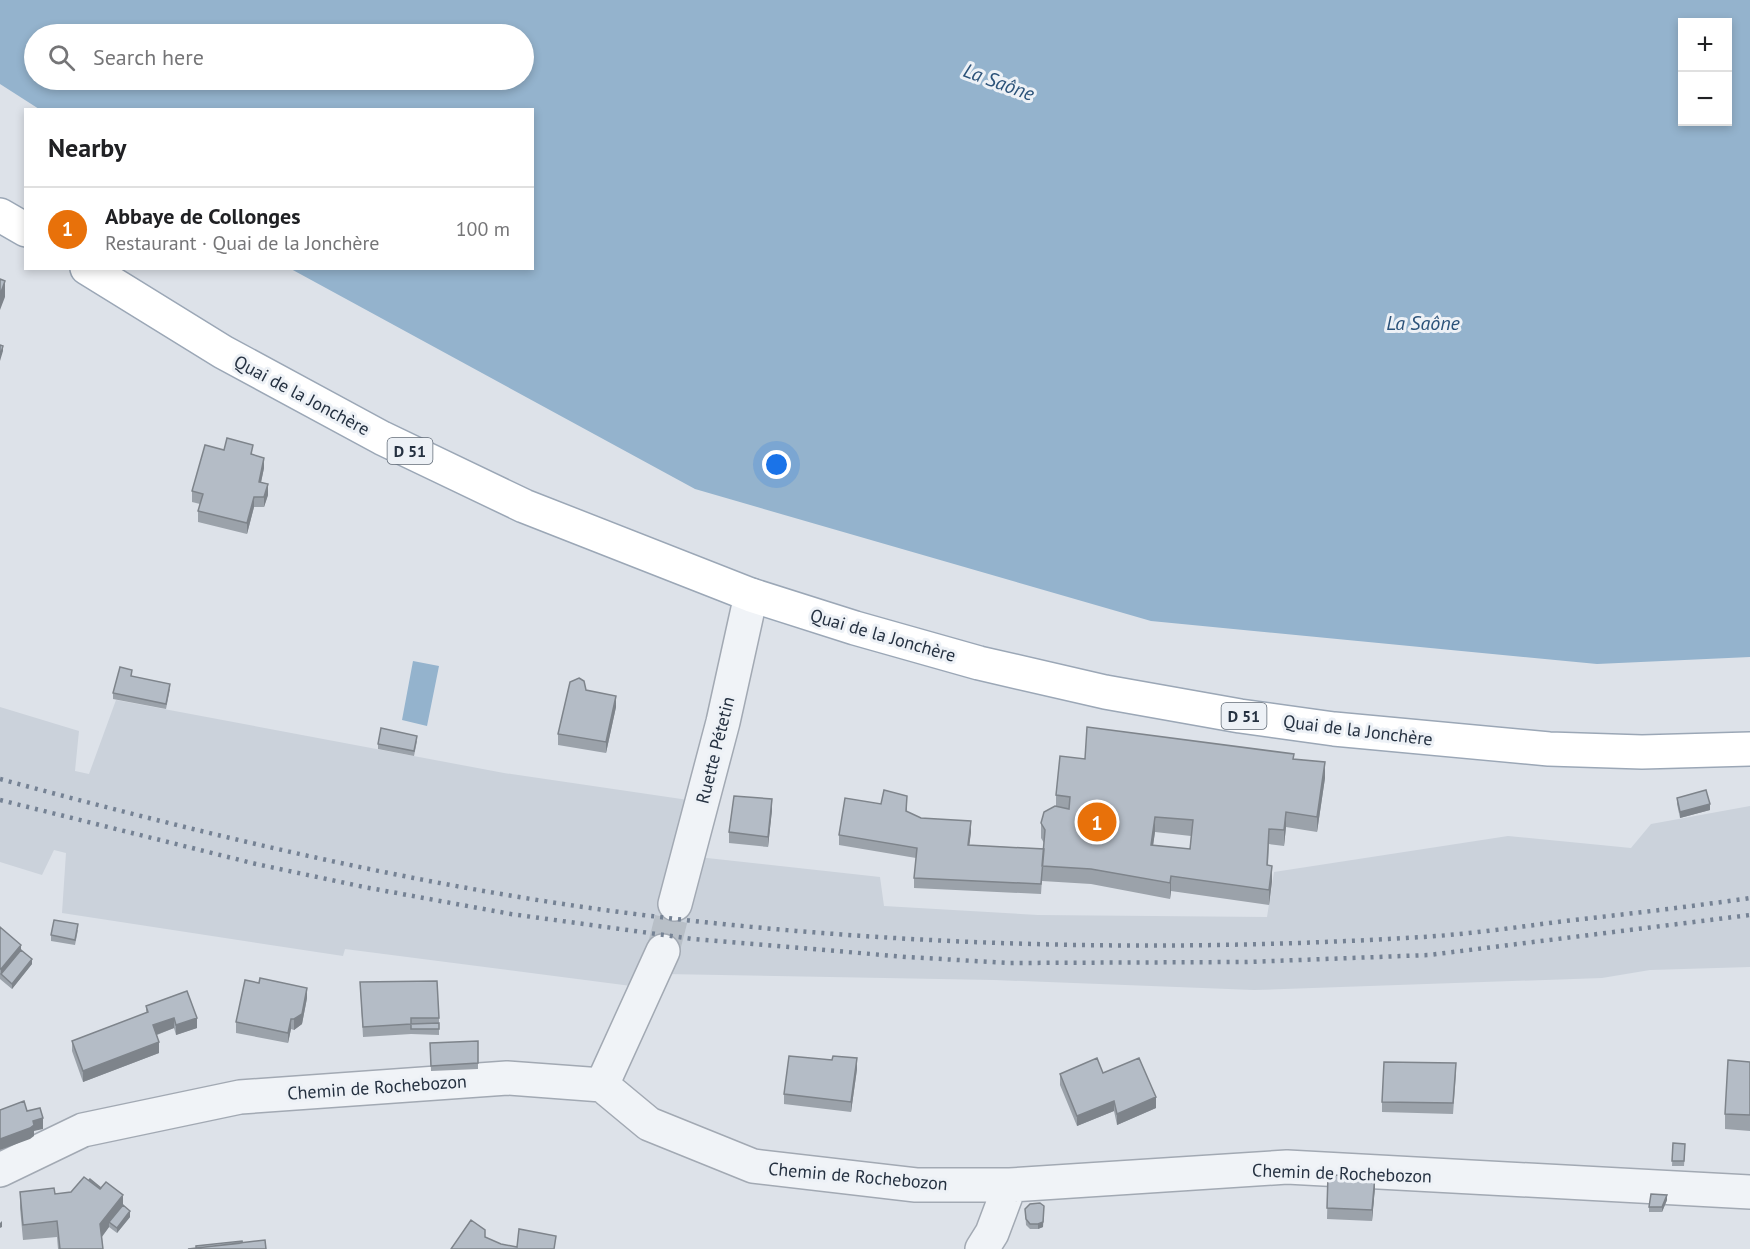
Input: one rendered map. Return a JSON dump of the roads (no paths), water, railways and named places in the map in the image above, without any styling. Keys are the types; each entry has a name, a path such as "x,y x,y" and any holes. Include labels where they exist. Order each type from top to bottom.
{"main road":[{"path":"0,215 24,230"},
{"name":"Quai de la Jonchère","path":"90,270 223,352 382,438 524,506 751,595 855,628 980,663 1105,692 1240,716 1345,730 1549,749 1642,752 1750,749"}],"street":[{"name":"Ruette Pétetin","path":"675,904 723,722 751,595"},
{"path":"602,1085 663,951"},
{"name":"Chemin de Rochebozon","path":"0,1170 83,1130 240,1097 507,1078 602,1085 649,1124 753,1166 916,1185 1010,1185 1287,1167 1750,1192"},
{"path":"982,1249 992,1233 1010,1185"}],"water":[{"name":"La Saône","path":"0,0 1750,0 1750,657 1597,664 1151,621 695,489 293,270 534,270 534,108 37,108 0,84"},
{"path":"413,661 439,666 427,726 402,720"}],"tunnel":[{"path":"663,951 675,904"}],"railway":[{"path":"0,779 239,840 480,890 643,915 838,934 935,940 1130,946 1325,942 1459,934 1750,898"},
{"path":"0,800 256,864 511,914 693,939 907,957 1009,963 1247,962 1429,955 1750,915"}],"place":[{"name":"Abbaye de Collonges","path":"1097,822"}]}
